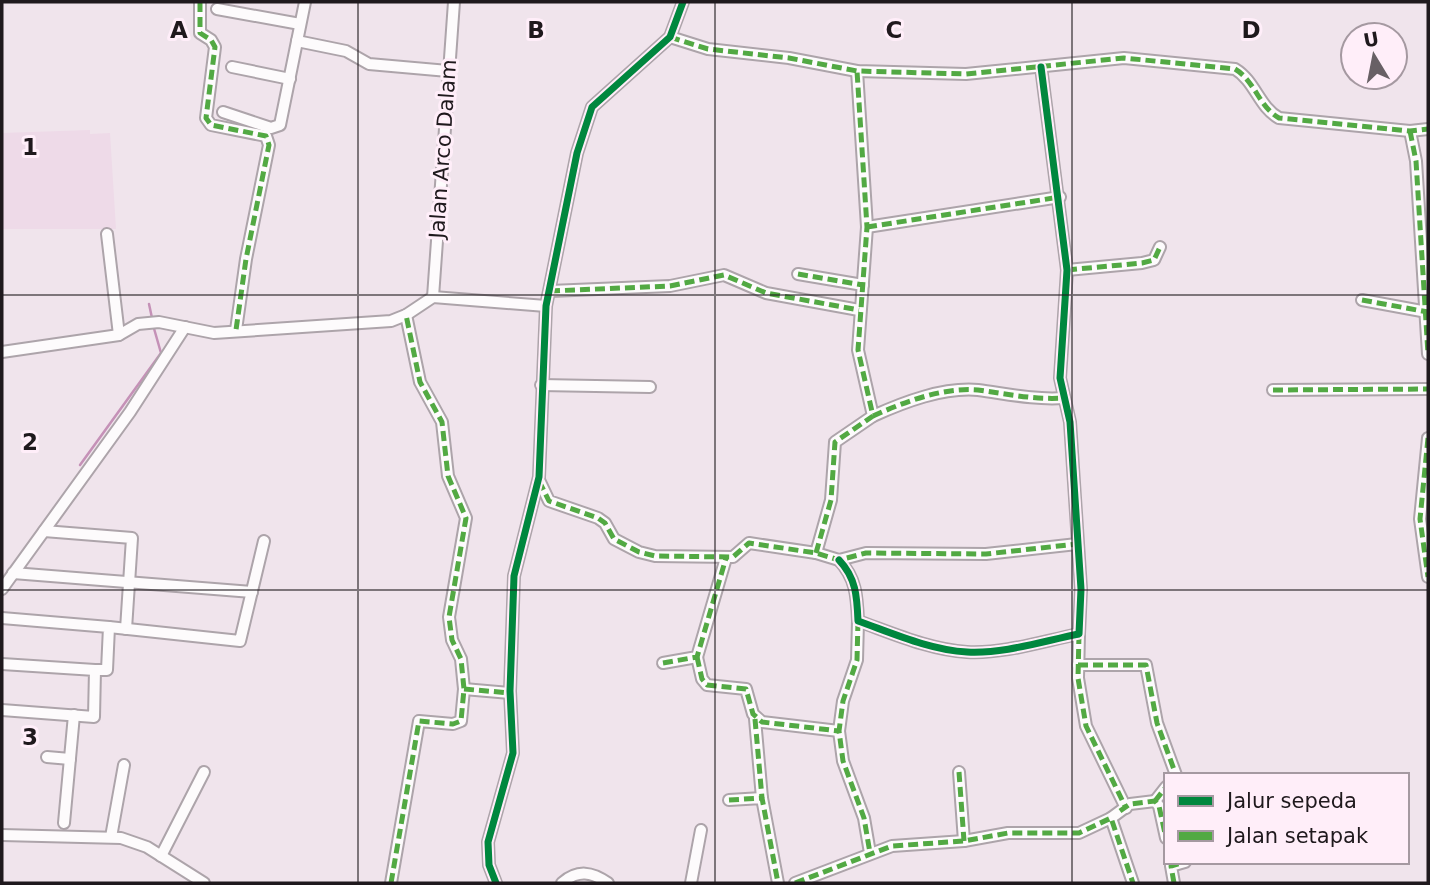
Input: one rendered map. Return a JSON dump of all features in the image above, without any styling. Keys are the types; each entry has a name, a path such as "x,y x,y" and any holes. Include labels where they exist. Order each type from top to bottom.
{"street":[{"path":"200,2 200,33 211,40 215,47 206,118 211,125 266,136 269,140 246,259 236,330"},
{"path":"223,112 271,128 281,125 304,2"},
{"name":"Jalan Arco Dalam","path":"433,297 454,2"},
{"path":"496,883 489,865 488,842 513,752 510,693 514,576 539,478 541,385 548,299 588,114 614,85 670,37 683,2"},
{"path":"217,9 300,24"},
{"path":"670,37 708,49 789,58 857,71 966,74 1132,58 1236,69 1243,74 1267,108 1279,118 1410,131 1428,128"},
{"path":"297,41 346,51 369,64 448,71"},
{"path":"232,66 290,79"},
{"path":"1041,67 1060,197 1067,270 1060,378 1070,422 1081,589 1079,665 1086,726 1125,808"},
{"path":"857,71 867,227 858,349 873,415"},
{"path":"1410,131 1416,161 1428,354"},
{"path":"867,227 1060,197"},
{"path":"107,234 119,335"},
{"path":"1067,270 1142,263 1154,260 1160,247"},
{"path":"798,274 863,285"},
{"path":"2,352 119,335 138,324 159,322 214,333 391,321 406,315 433,297 548,299 670,286 724,275 766,293 859,310"},
{"path":"1362,300 1402,305 1426,312"},
{"path":"391,883 419,721 453,723 461,720 464,689 461,659 452,640 449,617 466,518 448,476 442,422 420,382 406,315"},
{"path":"2,589 130,412 185,327"},
{"path":"541,385 650,387"},
{"path":"1273,390 1428,389"},
{"path":"816,553 831,500 835,442 873,415 949,391 978,390 1034,399 1064,398"},
{"path":"1428,438 1420,519 1428,577"},
{"path":"539,478 549,501 598,518 605,523 614,539 639,552 655,556 726,558 736,555 741,547 749,543 816,553 839,560 851,573 856,587 857,660 843,701 839,731 843,761 864,818 870,853"},
{"path":"44,531 132,538 126,629"},
{"path":"2,618 240,641 264,541"},
{"path":"839,560 866,553 986,554 1077,544"},
{"path":"726,558 697,657 702,679 707,685 749,692 755,719 762,798 778,883"},
{"path":"13,573 252,592"},
{"path":"858,621 936,646 969,652 1011,648 1079,634"},
{"path":"2,664 107,670 109,627"},
{"path":"663,663 697,657"},
{"path":"1079,665 1146,665 1157,723 1175,773"},
{"path":"2,710 94,716 95,670"},
{"path":"464,689 510,693"},
{"path":"64,823 74,715"},
{"path":"755,719 782,726 839,731"},
{"path":"47,757 70,759"},
{"path":"111,837 124,765"},
{"path":"161,856 204,772"},
{"path":"959,772 964,841"},
{"path":"1154,801 1164,789"},
{"path":"729,800 762,798"},
{"path":"795,883 892,846 964,841 1007,833 1079,833 1140,801 1154,801 1159,806 1164,829"},
{"path":"1111,818 1133,883"},
{"path":"691,883 701,830"},
{"path":"2,835 111,837 139,844 204,883"},
{"path":"1170,864 1174,883"},
{"path":"562,883 574,875 588,873 608,883"}],"shaded area":[{"path":"90,130 90,134 110,133 116,229 2,229 2,133"}],"waterway":[{"path":"149,304 152,318"},
{"path":"80,465 161,353 153,325"}],"marked path":[{"path":"200,2 200,33 211,40 215,47 206,118 211,125 266,136 269,145 246,259 236,330"},
{"path":"670,37 708,49 789,58 857,71 966,74 1124,58 1235,69 1248,80 1266,107 1279,118 1410,131 1428,129"},
{"path":"816,553 831,500 835,442 873,416 858,350 867,227 857,71"},
{"path":"1410,131 1416,161 1428,354"},
{"path":"867,227 1060,197"},
{"path":"1067,270 1142,263 1154,260 1160,247"},
{"path":"798,274 863,285"},
{"path":"550,291 670,286 724,275 766,293 859,310"},
{"path":"1362,300 1428,312"},
{"path":"391,883 419,721 453,724 461,721 464,689 461,659 452,640 449,617 466,518 448,476 442,422 420,382 406,315"},
{"path":"1273,390 1428,389"},
{"path":"873,416 911,401 951,391 978,390 1064,398"},
{"path":"1428,438 1420,519 1428,577"},
{"path":"539,481 549,501 598,518 605,523 614,539 639,552 655,556 733,557 749,543 816,553 839,560 866,553 986,554 1077,544"},
{"path":"663,663 697,657 726,558"},
{"path":"858,621 857,660 843,701 839,731 843,761 864,818 870,853"},
{"path":"1079,634 1078,678 1086,726 1126,808"},
{"path":"697,657 702,679 707,685 746,689 753,714 762,722 839,731"},
{"path":"1078,665 1146,665 1157,723 1175,773"},
{"path":"464,689 510,693"},
{"path":"755,719 762,798"},
{"path":"959,772 964,841"},
{"path":"1155,801 1164,790"},
{"path":"729,800 762,798 778,883"},
{"path":"1120,811 1130,804 1155,801 1159,806 1164,829"},
{"path":"795,883 892,846 964,841 1008,833 1079,833 1111,818 1133,883"},
{"path":"1174,883 1171,866 1178,864"}],"cycle path":[{"path":"496,883 489,865 488,842 513,753 510,691 514,576 539,477 546,306 577,153 592,107 670,37 683,2"},
{"path":"839,560 849,574 854,588 858,621 911,640 953,651 981,652 1009,649 1079,634 1081,589 1070,422 1060,378 1067,270 1041,67"}]}
